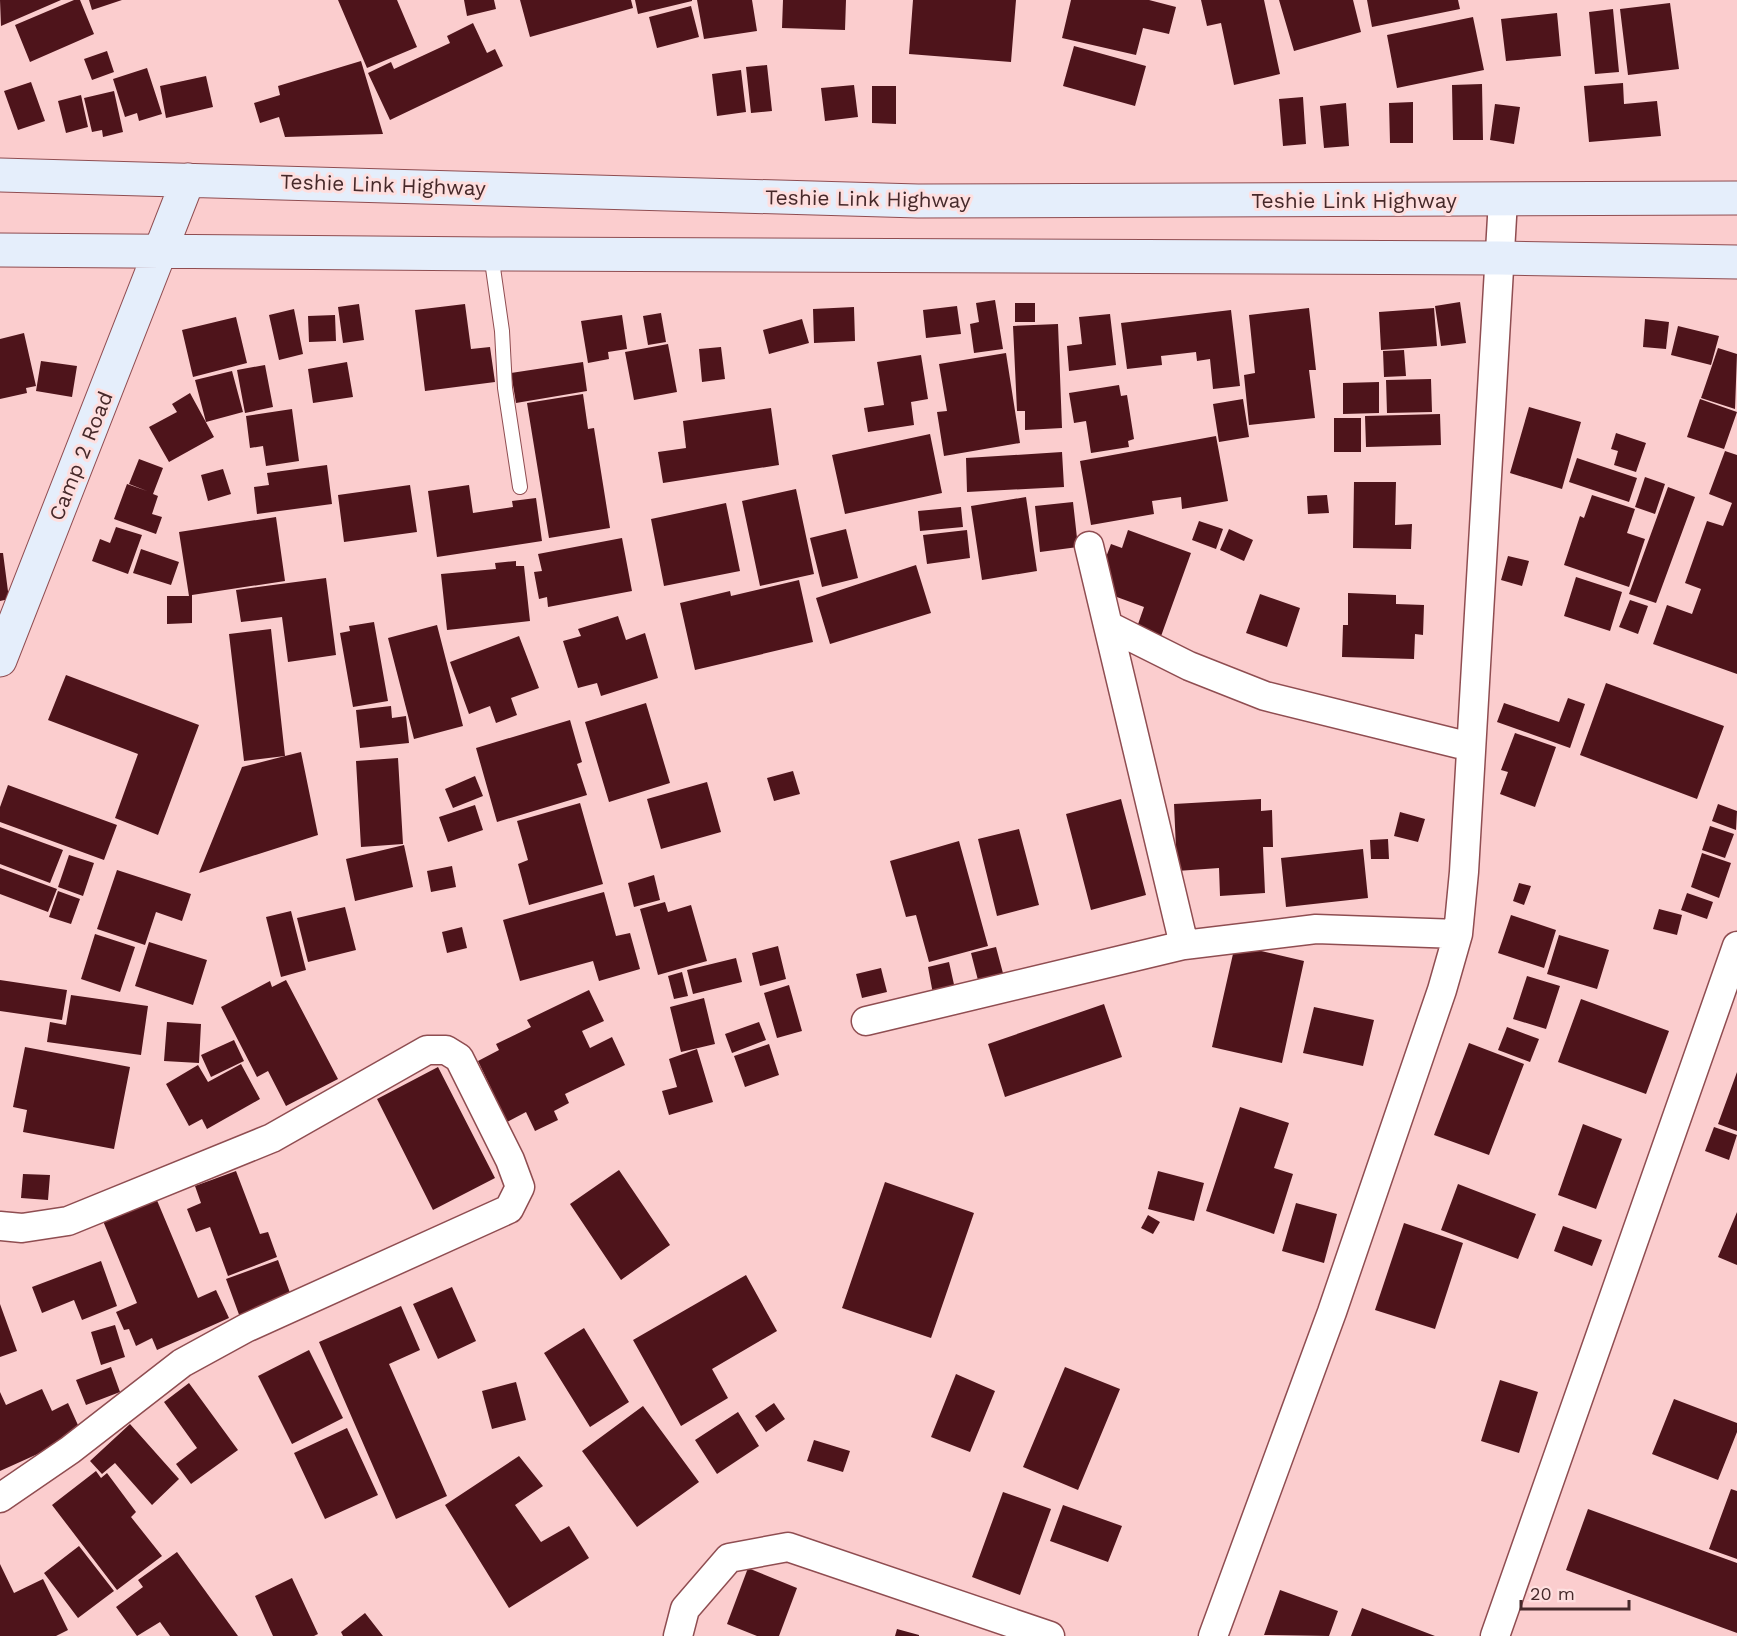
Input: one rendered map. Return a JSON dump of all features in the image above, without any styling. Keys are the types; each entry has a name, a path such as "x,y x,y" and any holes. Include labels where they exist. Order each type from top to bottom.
{"main road":[{"name":"Teshie Link Highway","path":"0,175 918,201 1737,198"},
{"name":"Camp 2 Road","path":"0,660 188,180"},
{"path":"0,249 491,254 1500,258 1737,262"}],"street":[{"path":"1213,1636 1332,1312 1442,990 1458,934 1503,200"},
{"path":"1089,546 1184,945"},
{"path":"1109,626 1189,666 1265,696 1471,747"},
{"path":"866,1021 1184,945 1316,929 1458,934"},
{"path":"1495,1636 1737,946"},
{"path":"0,1226 22,1228 68,1221 272,1138 427,1050 446,1050 459,1058 510,1160 520,1187 509,1209 246,1328 182,1363 70,1450 0,1498"},
{"path":"678,1636 685,1609 729,1558 788,1547 1050,1636"}],"lane":[{"path":"491,254 502,331 505,388 520,487"}],"building":[{"path":"0,0 61,0 1,26"},
{"path":"74,0 80,0 94,34 30,62 15,25"},
{"path":"89,0 122,0 92,10"},
{"path":"338,0 397,0 417,47 367,68"},
{"path":"464,0 494,0 496,9 467,16"},
{"path":"520,0 631,0 633,8 530,37"},
{"path":"635,0 692,0 692,1 638,14"},
{"path":"697,0 752,0 757,31 704,39"},
{"path":"783,0 846,0 845,30 782,28"},
{"path":"913,0 1016,0 1011,62 909,54"},
{"path":"1071,0 1149,0 1176,7 1169,34 1143,28 1136,55 1062,38"},
{"path":"1201,0 1264,0 1280,74 1234,85 1221,23 1207,26"},
{"path":"1279,0 1353,0 1361,32 1294,51"},
{"path":"1367,0 1458,0 1460,9 1372,27"},
{"path":"1670,3 1679,69 1628,75 1620,9"},
{"path":"691,6 699,37 657,48 649,17"},
{"path":"1613,9 1619,72 1595,74 1589,12"},
{"path":"1557,13 1561,56 1506,61 1501,19"},
{"path":"1473,17 1484,70 1397,88 1387,35"},
{"path":"473,23 487,53 495,49 503,66 390,120 368,73 391,62 394,69 450,43 447,36"},
{"path":"1074,46 1146,66 1135,106 1063,86"},
{"path":"107,51 114,72 92,80 84,59"},
{"path":"361,61 383,134 285,137 279,117 260,123 254,103 280,95 278,86"},
{"path":"767,65 772,111 751,113 746,67"},
{"path":"147,68 162,114 139,121 137,113 125,117 113,79"},
{"path":"741,70 746,112 717,116 712,74"},
{"path":"206,76 213,107 166,118 160,86"},
{"path":"31,82 45,121 18,130 4,91"},
{"path":"1623,83 1624,104 1657,101 1661,136 1589,142 1584,86"},
{"path":"1482,84 1483,140 1453,140 1452,85"},
{"path":"854,85 858,117 825,121 821,88"},
{"path":"872,86 896,86 896,124 872,123"},
{"path":"114,91 123,132 103,137 102,130 92,132 84,98"},
{"path":"81,95 88,127 66,133 58,101"},
{"path":"1303,97 1306,144 1283,146 1279,99"},
{"path":"1413,102 1413,143 1390,143 1389,103"},
{"path":"1346,103 1349,146 1324,148 1320,106"},
{"path":"1495,104 1520,107 1514,144 1490,140"},
{"path":"995,300 1003,349 974,353 970,324 979,322 976,303"},
{"path":"1460,302 1466,343 1441,346 1435,306"},
{"path":"1015,303 1035,303 1035,322 1015,322"},
{"path":"359,304 364,340 343,343 338,307"},
{"path":"465,304 471,349 490,347 495,382 425,391 415,310"},
{"path":"957,306 961,334 926,338 923,310"},
{"path":"854,307 855,341 814,343 813,309"},
{"path":"1309,308 1316,370 1309,370 1315,418 1249,425 1244,375 1255,373 1249,315"},
{"path":"1434,308 1437,346 1381,350 1379,312"},
{"path":"294,309 303,354 279,360 269,315"},
{"path":"1231,310 1240,386 1213,389 1210,359 1197,361 1196,352 1161,356 1162,365 1127,369 1121,323"},
{"path":"661,313 666,342 648,345 643,316"},
{"path":"1110,314 1116,365 1069,371 1067,346 1082,344 1079,317"},
{"path":"335,315 336,341 309,342 308,316"},
{"path":"622,315 627,349 608,352 609,359 588,363 581,321"},
{"path":"236,317 247,363 193,377 182,330"},
{"path":"802,319 809,343 769,354 763,330"},
{"path":"1645,319 1669,322 1666,349 1643,347"},
{"path":"1058,324 1062,428 1025,430 1025,411 1017,411 1013,326"},
{"path":"1678,326 1719,336 1711,365 1671,355"},
{"path":"24,333 36,386 26,388 27,393 0,399 0,339"},
{"path":"668,344 677,392 634,400 625,352"},
{"path":"721,347 725,379 702,382 699,349"},
{"path":"1718,348 1737,354 1735,409 1701,398"},
{"path":"1404,350 1406,376 1384,377 1383,351"},
{"path":"1006,353 1020,443 944,456 937,412 947,411 939,364"},
{"path":"921,355 928,399 911,402 914,425 868,432 864,408 884,405 877,362"},
{"path":"41,361 77,366 72,397 36,391"},
{"path":"347,362 353,397 313,403 308,369"},
{"path":"583,362 587,391 516,403 511,373"},
{"path":"265,365 273,407 245,413 237,370"},
{"path":"232,371 243,412 206,422 195,380"},
{"path":"1431,379 1432,412 1387,413 1386,380"},
{"path":"1379,382 1379,413 1343,414 1343,383"},
{"path":"1119,385 1121,396 1127,395 1134,439 1128,441 1129,447 1091,453 1086,421 1074,423 1069,393"},
{"path":"190,393 214,437 169,462 149,427 177,412 172,404"},
{"path":"583,394 588,429 594,428 610,528 549,538 527,403"},
{"path":"1243,399 1249,437 1219,442 1213,404"},
{"path":"1700,399 1737,412 1724,449 1687,437"},
{"path":"1529,407 1581,422 1562,489 1510,473"},
{"path":"771,408 779,465 663,483 658,452 686,448 683,421"},
{"path":"292,409 299,461 266,466 263,446 250,448 246,416"},
{"path":"1440,414 1441,445 1366,447 1365,416"},
{"path":"1334,418 1361,418 1361,452 1334,452"},
{"path":"1616,433 1646,443 1636,472 1614,465 1618,451 1611,449"},
{"path":"930,434 942,493 845,514 832,455"},
{"path":"1216,436 1228,501 1182,509 1181,497 1152,501 1154,514 1091,525 1080,461"},
{"path":"1725,451 1737,455 1737,674 1653,644 1667,605 1692,614 1701,589 1685,583 1707,521 1723,526 1732,503 1709,494"},
{"path":"1062,452 1064,487 967,492 966,458"},
{"path":"1577,458 1637,478 1629,502 1569,482"},
{"path":"139,459 163,468 153,494 158,496 152,514 162,517 156,534 114,519 127,484 147,491 129,484"},
{"path":"327,465 332,504 257,514 254,487 269,485 267,473"},
{"path":"223,469 231,494 208,501 201,475"},
{"path":"1645,477 1665,484 1655,514 1635,507"},
{"path":"1354,482 1396,482 1395,525 1412,524 1411,549 1353,548"},
{"path":"410,485 417,532 344,542 338,495"},
{"path":"469,485 473,513 513,507 512,501 536,498 542,541 437,557 428,491"},
{"path":"1668,487 1695,497 1656,603 1629,594"},
{"path":"796,489 814,574 760,586 742,501"},
{"path":"1327,495 1329,513 1308,514 1307,496"},
{"path":"1592,495 1635,509 1627,533 1645,539 1629,587 1564,565 1580,516 1584,518"},
{"path":"1026,497 1037,571 982,580 971,506"},
{"path":"1073,502 1078,547 1040,552 1035,506"},
{"path":"726,503 740,571 664,586 651,519"},
{"path":"961,507 963,527 920,531 918,511"},
{"path":"276,517 285,581 192,595 192,623 167,624 167,596 189,596 179,532"},
{"path":"1199,521 1223,529 1216,549 1192,540"},
{"path":"116,527 142,535 128,574 92,561 100,539 110,543"},
{"path":"846,529 858,578 822,587 810,538"},
{"path":"1229,529 1253,540 1244,561 1220,550"},
{"path":"967,530 970,558 927,564 923,535"},
{"path":"1128,530 1191,553 1160,639 1136,630 1144,607 1106,593 1112,577 1100,573 1111,544 1122,548"},
{"path":"622,538 632,591 548,607 547,597 539,599 534,572 542,571 538,554"},
{"path":"141,549 179,562 171,585 133,573"},
{"path":"0,553 3,553 9,599 0,601"},
{"path":"1508,556 1529,561 1522,586 1501,580"},
{"path":"516,561 516,566 524,566 530,621 447,630 441,574 496,569 495,563"},
{"path":"916,565 931,613 830,644 816,598"},
{"path":"1576,577 1622,592 1610,631 1564,616"},
{"path":"326,578 336,655 288,662 282,617 241,622 236,590"},
{"path":"799,580 813,642 695,670 680,603 730,591 731,596"},
{"path":"1348,593 1396,595 1396,604 1424,605 1423,635 1415,634 1414,659 1342,657 1343,625 1348,625"},
{"path":"1260,594 1300,608 1287,647 1246,633"},
{"path":"1630,600 1648,606 1638,634 1619,627"},
{"path":"618,616 626,640 645,633 658,678 601,696 597,683 578,688 563,641 581,636 578,629"},
{"path":"374,622 388,701 353,707 340,633 350,631 349,626"},
{"path":"437,625 463,726 414,739 388,638"},
{"path":"271,629 285,756 244,761 229,634"},
{"path":"519,636 539,688 511,698 517,715 496,723 490,706 469,714 450,662"},
{"path":"66,675 199,725 158,835 115,818 138,754 48,720"},
{"path":"1606,683 1724,726 1697,799 1580,755"},
{"path":"1568,698 1585,704 1570,748 1497,722 1504,703 1559,722"},
{"path":"646,703 670,783 609,802 585,722"},
{"path":"391,706 392,718 406,716 409,743 360,748 356,710"},
{"path":"570,720 582,762 577,764 587,795 497,822 476,748"},
{"path":"1515,733 1556,747 1535,807 1500,794 1508,772 1501,770"},
{"path":"301,752 318,835 199,873 242,767"},
{"path":"398,758 403,844 361,847 356,761"},
{"path":"793,771 800,794 774,801 767,778"},
{"path":"475,776 483,796 453,808 445,789"},
{"path":"707,782 721,832 661,849 647,799"},
{"path":"8,785 117,825 104,860 0,822 0,807"},
{"path":"1121,799 1146,895 1091,910 1066,814"},
{"path":"1261,799 1261,811 1272,810 1273,847 1263,847 1265,893 1220,896 1219,868 1177,871 1174,804"},
{"path":"580,803 603,884 529,905 518,864 528,860 517,821"},
{"path":"1718,804 1737,811 1736,830 1712,821"},
{"path":"475,805 483,830 448,842 439,817"},
{"path":"1400,812 1425,819 1418,842 1394,836"},
{"path":"1710,826 1734,834 1725,858 1702,850"},
{"path":"0,827 63,850 50,883 0,864"},
{"path":"1019,829 1039,905 997,916 978,839"},
{"path":"1388,839 1389,859 1371,859 1370,840"},
{"path":"959,841 988,946 929,962 916,915 906,917 890,861"},
{"path":"404,845 413,887 355,901 346,859"},
{"path":"1363,849 1368,898 1286,907 1281,858"},
{"path":"1702,853 1731,863 1719,898 1691,887"},
{"path":"69,855 94,863 83,896 58,887"},
{"path":"452,866 456,887 431,892 427,871"},
{"path":"0,868 57,889 48,912 0,894"},
{"path":"117,870 191,894 182,921 156,912 145,945 97,929"},
{"path":"654,875 660,900 634,907 628,883"},
{"path":"1519,883 1531,886 1524,905 1513,901"},
{"path":"58,891 80,899 71,924 49,917"},
{"path":"604,892 616,936 630,933 640,969 599,981 593,961 520,981 503,920"},
{"path":"1687,893 1713,902 1707,919 1681,910"},
{"path":"665,902 668,912 691,905 707,961 658,975 640,909"},
{"path":"345,907 356,950 308,962 297,918"},
{"path":"1659,909 1682,915 1677,935 1653,929"},
{"path":"291,911 306,970 281,977 266,917"},
{"path":"1511,915 1556,930 1544,968 1498,953"},
{"path":"462,927 467,948 447,953 442,932"},
{"path":"95,934 135,947 120,992 81,979"},
{"path":"1559,935 1609,950 1597,989 1547,974"},
{"path":"149,942 207,960 193,1005 135,986"},
{"path":"1235,945 1304,961 1282,1063 1212,1047"},
{"path":"778,946 786,979 760,986 752,953"},
{"path":"996,947 1004,977 979,984 971,953"},
{"path":"736,958 742,982 693,994 687,970"},
{"path":"949,962 955,989 933,994 928,967"},
{"path":"881,968 887,992 862,998 856,974"},
{"path":"682,972 688,996 674,999 668,976"},
{"path":"1527,976 1560,986 1546,1029 1513,1019"},
{"path":"0,980 67,990 62,1020 0,1011"},
{"path":"286,980 338,1079 286,1106 268,1071 257,1077 221,1007 270,981 272,987"},
{"path":"789,985 802,1031 777,1038 764,993"},
{"path":"589,990 604,1021 582,1031 590,1048 612,1037 625,1065 565,1094 569,1103 554,1111 558,1120 535,1131 526,1112 507,1122 478,1061 499,1050 496,1044 531,1027 527,1020"},
{"path":"71,995 148,1006 141,1055 47,1042 50,1022 66,1025"},
{"path":"704,998 715,1044 681,1052 670,1007"},
{"path":"1581,999 1669,1031 1646,1094 1558,1062"},
{"path":"1104,1004 1122,1057 1005,1097 988,1044"},
{"path":"1314,1007 1374,1020 1363,1066 1303,1053"},
{"path":"167,1022 201,1024 199,1063 164,1061"},
{"path":"759,1022 766,1040 732,1053 725,1034"},
{"path":"1507,1027 1539,1039 1530,1062 1498,1050"},
{"path":"234,1040 244,1061 211,1077 201,1055"},
{"path":"1469,1043 1524,1064 1489,1155 1434,1135"},
{"path":"769,1044 779,1075 745,1087 734,1056"},
{"path":"25,1047 130,1067 114,1149 23,1132 27,1110 13,1107"},
{"path":"697,1049 713,1102 669,1115 662,1091 677,1087 669,1059"},
{"path":"241,1064 260,1099 207,1129 202,1119 189,1126 166,1084 198,1065 208,1082"},
{"path":"438,1067 495,1178 433,1210 377,1099"},
{"path":"1737,1072 1737,1131 1718,1124"},
{"path":"1240,1107 1289,1123 1274,1168 1293,1174 1274,1234 1206,1211"},
{"path":"1583,1124 1622,1139 1596,1209 1558,1195"},
{"path":"1714,1127 1737,1135 1729,1160 1705,1151"},
{"path":"619,1170 670,1245 621,1280 570,1204"},
{"path":"236,1171 260,1234 268,1232 277,1257 228,1276 210,1227 196,1232 187,1209 201,1203 195,1186"},
{"path":"1158,1171 1204,1183 1194,1221 1148,1209"},
{"path":"23,1174 50,1175 48,1200 21,1198"},
{"path":"885,1182 974,1213 931,1338 842,1308"},
{"path":"1458,1184 1536,1214 1518,1259 1441,1230"},
{"path":"156,1198 198,1298 216,1290 229,1318 157,1350 152,1338 136,1346 129,1329 124,1330 116,1312 137,1303 103,1221"},
{"path":"1296,1203 1337,1214 1324,1263 1282,1251"},
{"path":"1737,1212 1737,1265 1718,1257"},
{"path":"1148,1215 1160,1222 1153,1234 1141,1228"},
{"path":"1404,1223 1463,1243 1435,1329 1375,1310"},
{"path":"1563,1226 1602,1240 1592,1266 1554,1251"},
{"path":"278,1260 293,1301 241,1320 226,1279"},
{"path":"101,1261 117,1306 82,1320 74,1300 42,1313 32,1287"},
{"path":"746,1275 777,1331 712,1369 728,1398 681,1426 633,1340"},
{"path":"452,1287 476,1341 438,1359 413,1304"},
{"path":"0,1304 17,1351 0,1357"},
{"path":"401,1306 420,1350 389,1364 447,1496 396,1519 319,1342"},
{"path":"115,1325 125,1357 101,1365 91,1332"},
{"path":"584,1328 629,1402 590,1427 544,1353"},
{"path":"309,1350 343,1418 292,1444 258,1376"},
{"path":"111,1367 120,1392 86,1405 76,1380"},
{"path":"1065,1367 1120,1389 1078,1490 1023,1467"},
{"path":"956,1374 995,1391 970,1452 931,1437"},
{"path":"1500,1380 1538,1392 1519,1453 1481,1441"},
{"path":"516,1382 526,1420 492,1429 482,1391"},
{"path":"189,1383 238,1450 191,1484 176,1464 197,1448 164,1402"},
{"path":"42,1389 52,1411 68,1403 82,1434 0,1471 0,1392 6,1405"},
{"path":"1674,1399 1737,1423 1737,1432 1718,1480 1652,1454"},
{"path":"774,1403 785,1419 766,1432 755,1416"},
{"path":"643,1406 699,1482 637,1527 582,1451"},
{"path":"738,1412 759,1446 717,1474 695,1440"},
{"path":"130,1424 179,1479 152,1505 115,1463 102,1474 90,1461"},
{"path":"347,1428 378,1495 325,1519 294,1453"},
{"path":"814,1440 850,1451 843,1472 807,1461"},
{"path":"519,1456 543,1486 515,1505 541,1542 569,1526 589,1558 509,1608 445,1505"},
{"path":"96,1471 101,1478 107,1473 136,1512 131,1517 162,1556 117,1590 52,1505"},
{"path":"1731,1489 1737,1491 1737,1559 1709,1549"},
{"path":"1003,1492 1051,1509 1020,1595 972,1577"},
{"path":"1063,1505 1122,1526 1108,1562 1050,1541"},
{"path":"1588,1509 1737,1563 1737,1633 1566,1570"},
{"path":"79,1546 114,1591 78,1618 44,1573"},
{"path":"177,1552 238,1636 170,1636 160,1622 137,1636 116,1607 143,1587 138,1580"},
{"path":"0,1564 14,1593 43,1579 68,1630 56,1636 0,1636"},
{"path":"748,1568 797,1588 779,1636 757,1636 727,1624"},
{"path":"292,1578 318,1634 314,1636 273,1636 255,1596"},
{"path":"1280,1590 1338,1611 1329,1636 1264,1635"},
{"path":"1362,1608 1435,1636 1351,1636"},
{"path":"365,1613 383,1636 343,1636 341,1632"},
{"path":"897,1629 919,1635 919,1636 895,1636"}]}
